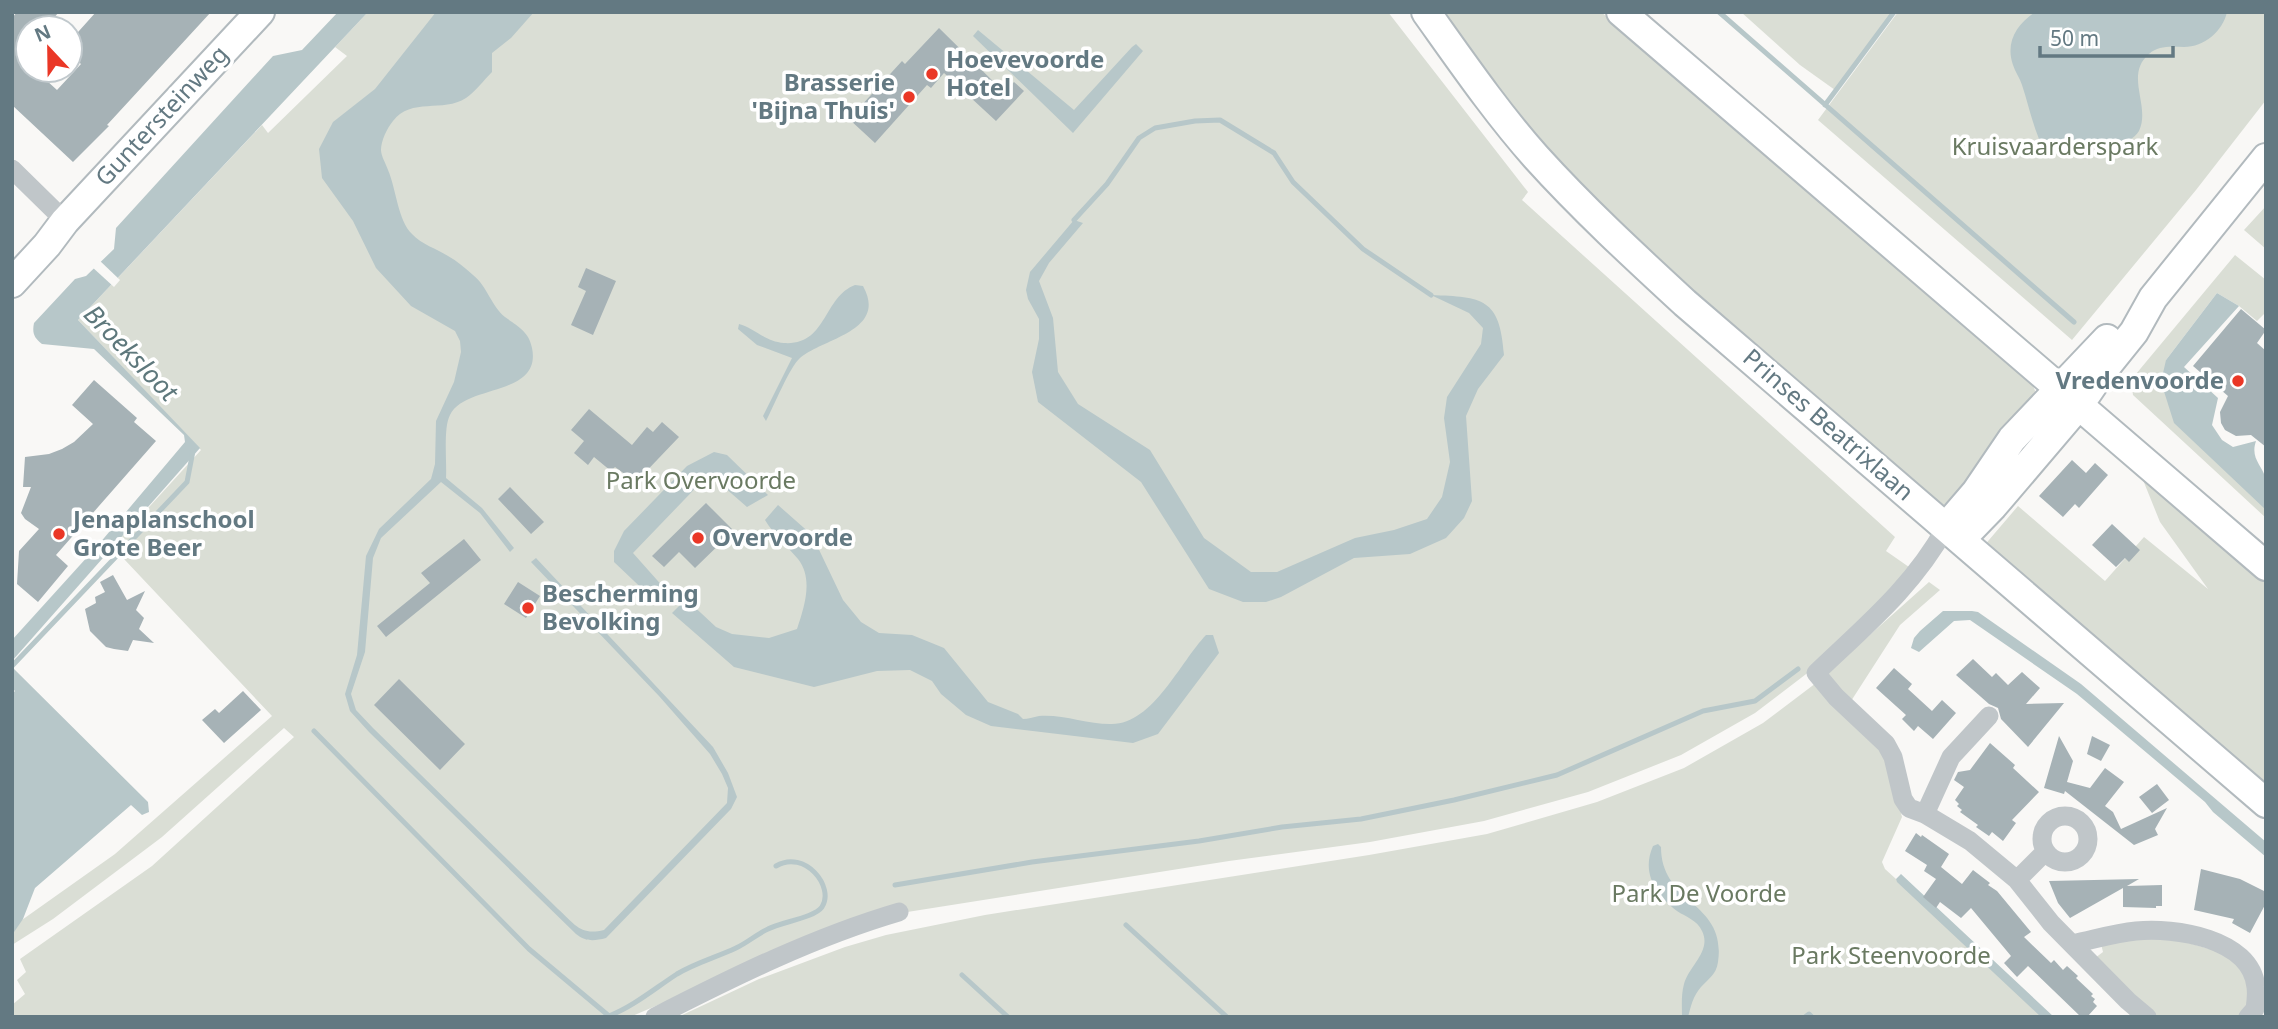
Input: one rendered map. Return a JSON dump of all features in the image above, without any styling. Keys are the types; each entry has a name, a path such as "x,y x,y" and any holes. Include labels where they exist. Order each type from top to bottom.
{"main road":[{"name":"Guntersteinweg","path":"12,283 65,221 260,12"},
{"name":"Prinses Beatrixlaan","path":"1426,12 1534,155 1609,233 1685,303 2266,803"},
{"path":"1621,12 2266,566"},
{"path":"1953,533 1993,506 2069,397 2101,373 2134,332 2153,298 2266,158"},
{"name":"Guntersteinweg","path":"12,262 37,236 65,221"}],"street":[{"path":"12,169 65,221"},
{"path":"1953,533 1898,594 1816,673 1836,697 1886,744 1893,757 1903,799 1909,808 1925,814 1970,841 2017,880 2051,923 2147,1017"},
{"path":"1925,814 1951,757 1989,716"},
{"path":"2017,880 2045,852"},
{"path":"655,1017 737,975 899,912"},
{"path":"2072,944 2135,931 2173,930 2216,941 2245,961 2256,986 2255,1009 2248,1017"}],"green space":[{"name":"Park Overvoorde","path":"368,12 1388,12 1528,192 1522,200 1895,537 1886,551 1919,574 1814,668 1755,713 1681,755 1588,792 1484,821 1370,842 1229,861 882,916 742,969 630,1017 12,1017 12,1005 25,994 17,980 26,972 20,959 152,866 294,737 284,728 162,837 53,919 12,945 12,927 115,854 272,716 124,559 131,551 119,540 201,450 78,320 262,125 268,133 347,56 335,47"},
{"path":"1439,12 1601,12 1744,131 2031,380 2040,404 1959,496 1943,505 1699,300 1567,182"},
{"path":"1741,12 1892,12 1835,90 1800,65"},
{"name":"Kruisvaarderspark","path":"1898,12 2266,12 2266,100 2196,190 2072,340 1818,120"},
{"path":"2266,206 2266,249 2244,230"},
{"path":"2235,255 2266,280 2266,312 2257,321 2217,293 2166,360 2266,510 2266,518 2133,395 2131,380"},
{"path":"2143,480 2266,583 2266,791 1983,547 2018,506 2105,581 2144,537 2208,589 2160,522"},
{"name":"Park De Voorde","path":"1929,582 1940,590 1900,625 1844,712 1888,759 1902,817 1882,862 1885,869 2048,1017 678,1017 759,979 886,935 985,915 1487,834 1597,802 1684,768 1763,723 1816,683"},
{"path":"2164,936 2227,954 2247,977 2247,1008 2238,1017 2157,1017 2095,958 2103,952 2100,940"}],"shaded area":[{"path":"338,12 368,12 78,320 200,448 12,661 12,640 99,544 185,442 184,435 94,349 42,344 34,335 34,323 75,279 86,276 114,249 116,228 273,56 302,50"},
{"path":"436,12 534,12 511,38 492,53 492,72 473,93 447,105 418,107 400,114 387,131 381,150 407,228 420,241 451,258 473,275 500,313 522,330 530,342 532,364 526,375 514,383 458,405 450,415 447,428 446,478 482,508 514,548 510,552 480,513 441,482 381,538 373,558 365,652 351,694 356,710 373,728 569,919 583,930 604,930 727,803 728,788 710,754 659,696 531,562 536,558 713,747 728,773 737,797 731,809 606,938 598,940 587,940 576,934 369,732 350,711 345,694 357,655 366,556 379,529 431,479 435,464 436,421 454,382 461,352 455,331 411,306 376,268 353,221 322,178 319,149 333,122 375,89"},
{"path":"2035,12 2227,12 2212,37 2191,46 2157,49 2142,62 2138,81 2142,121 2139,131 2132,138 2113,146 2060,148 2048,146 2039,139 2011,57 2014,34"},
{"path":"978,30 1074,110 1132,47 1136,44 1143,51 1073,133 973,36"},
{"path":"1074,220 1083,223 1049,263 1039,281 1053,318 1058,372 1078,404 1150,450 1204,538 1251,572 1277,572 1355,538 1394,530 1427,519 1442,497 1450,462 1444,418 1447,397 1481,344 1483,328 1469,313 1431,295 1464,297 1486,304 1498,322 1504,355 1478,389 1466,416 1472,501 1464,518 1446,538 1410,554 1354,558 1281,597 1266,602 1243,602 1209,589 1141,482 1038,402 1032,372 1039,339 1039,319 1026,290 1030,272"},
{"path":"855,285 863,286 868,301 867,313 850,331 796,362 766,421 763,416 792,358 757,345 738,329 739,324 778,342 798,342 817,329 836,300"},
{"path":"2217,293 2239,306 2184,367 2218,398 2212,425 2222,440 2233,447 2256,441 2255,457 2267,483 2266,510 2174,423 2161,382 2166,360"},
{"path":"714,452 727,455 768,495 747,507 709,474 633,553 665,589 653,599 614,562 614,551 624,531 687,466"},
{"path":"778,505 812,535 843,600 861,622 879,633 912,635 944,648 988,702 1018,714 1023,719 1048,716 1101,724 1125,722 1152,704 1206,635 1213,635 1219,653 1158,734 1133,743 991,726 966,715 941,694 932,681 910,670 877,671 814,687 734,667 672,613 686,599 716,627 732,634 769,638 797,629 806,594 806,575 798,559 765,520"},
{"path":"1943,611 1978,612 2081,684 2266,842 2266,857 2077,694 1970,620 1954,621 1919,652 1911,648 1920,631"},
{"path":"12,667 148,802 149,812 142,815 131,805 35,888 23,919 12,935 12,694 15,691 12,688"},
{"path":"1658,844 1671,881 1704,914 1713,926 1718,942 1716,970 1696,994 1688,1017 1682,1017 1683,988 1702,952 1704,938 1697,924 1669,905 1653,883 1650,856 1653,846"},
{"path":"1901,874 2054,1017 2041,1017 1897,882 1896,879"}],"pier":[{"path":"98,259 120,280 114,287 91,266"}],"building":[{"path":"17,12 59,12 57,14 15,14"},
{"path":"96,12 211,12 107,125 109,126 73,162 12,105 14,16 14,84 50,84 57,90 63,84 84,84 84,25"},
{"path":"939,28 1004,92 1014,82 1024,91 996,121 944,73 931,88 927,85 875,143 849,119 902,61 905,64"},
{"path":"586,268 616,281 593,335 571,325 586,291 578,287"},
{"name":"Vredenvoorde","path":"2241,309 2266,330 2257,343 2266,351 2266,447 2251,435 2236,436 2225,430 2220,412 2228,396 2193,366"},
{"path":"94,380 137,418 134,422 156,441 56,555 68,566 38,602 17,584 19,551 39,529 21,513 31,487 23,487 25,457 49,454 62,449 93,424 72,405"},
{"path":"589,409 632,445 647,427 653,432 662,422 679,437 636,482 615,467 611,471 594,457 588,465 574,453 584,441 571,430"},
{"path":"2072,460 2086,473 2095,463 2108,475 2079,508 2075,504 2063,517 2039,496"},
{"path":"510,487 544,522 531,534 498,499"},
{"name":"Overvoorde","path":"706,503 732,529 729,535 695,568 679,552 664,567 652,556"},
{"path":"2112,524 2140,550 2129,562 2125,558 2116,567 2092,545"},
{"path":"464,539 481,560 386,637 377,626 430,583 421,573"},
{"path":"113,575 127,600 145,591 136,610 144,618 139,629 154,643 133,640 128,651 114,649 106,647 90,631 85,609 96,603 95,597 105,592 100,582"},
{"path":"518,582 540,596 526,618 504,604"},
{"path":"1973,659 1992,677 1996,673 2008,685 2022,672 2040,688 2026,704 2064,703 2028,747 2001,719 1998,708 1989,704 1956,675"},
{"path":"1894,668 1912,684 1908,689 1932,711 1942,700 1956,713 1933,739 1918,726 1914,731 1902,719 1906,715 1876,688"},
{"path":"399,679 465,744 440,770 374,705"},
{"path":"243,691 261,710 224,743 202,720 215,709 219,713"},
{"path":"2059,736 2073,761 2067,782 2090,788 2105,768 2124,782 2105,806 2113,812 2121,829 2167,808 2155,829 2158,835 2134,845 2065,791 2064,794 2044,788"},
{"path":"2092,736 2110,745 2101,761 2087,754"},
{"path":"1990,743 2015,765 2013,768 2039,792 2012,820 2016,823 2003,841 1992,832 1989,836 1976,827 1978,825 1960,812 1962,810 1955,800 1964,787 1954,780 1958,772 1970,770"},
{"path":"2157,784 2169,800 2152,813 2139,797"},
{"path":"1916,833 1949,854 1941,867 1962,884 1973,870 1990,883 1988,885 1997,891 2031,932 2024,937 2051,963 2054,960 2063,970 2067,966 2078,976 2076,978 2093,994 2093,1002 2097,1006 2087,1017 2081,1017 2028,966 2017,977 2004,963 2011,956 1971,908 1961,918 1940,902 1936,908 1923,897 1936,879 1924,871 1927,865 1905,851"},
{"path":"2201,869 2240,879 2266,892 2266,903 2250,933 2232,923 2234,919 2194,910"},
{"path":"2139,879 2127,886 2162,885 2162,906 2123,907 2123,888 2070,918 2058,903 2049,881"}],"waterway":[{"path":"1719,12 2074,322"},
{"path":"1825,105 1894,12"},
{"path":"1074,220 1107,184 1139,138 1155,128 1220,120 1274,153 1293,182 1363,249 1431,295"},
{"name":"Broeksloot","path":"12,666 187,482 193,451"},
{"path":"895,885 1032,862 1199,841 1282,827 1361,819 1454,800 1557,775 1703,711 1755,701 1798,669"},
{"path":"314,731 529,949 609,1016 684,970 736,948 774,926 812,914 822,907 824,890 815,873 797,862 776,866"},
{"path":"1126,925 1227,1017"},
{"path":"962,975 1008,1017"},
{"path":"1805,1017 1809,1014 1812,1017"}],"place":[{"name":"Hoevevoorde Hotel","path":"932,74"},
{"name":"Brasserie 'Bijna Thuis'","path":"909,97"},
{"name":"Vredenvoorde","path":"2238,381"},
{"name":"Jenaplanschool Grote Beer","path":"59,534"},
{"name":"Overvoorde","path":"698,538"},
{"name":"Bescherming Bevolking","path":"528,608"}],"park label":[{"name":"Park Steenvoorde","path":"1891,956"}]}
